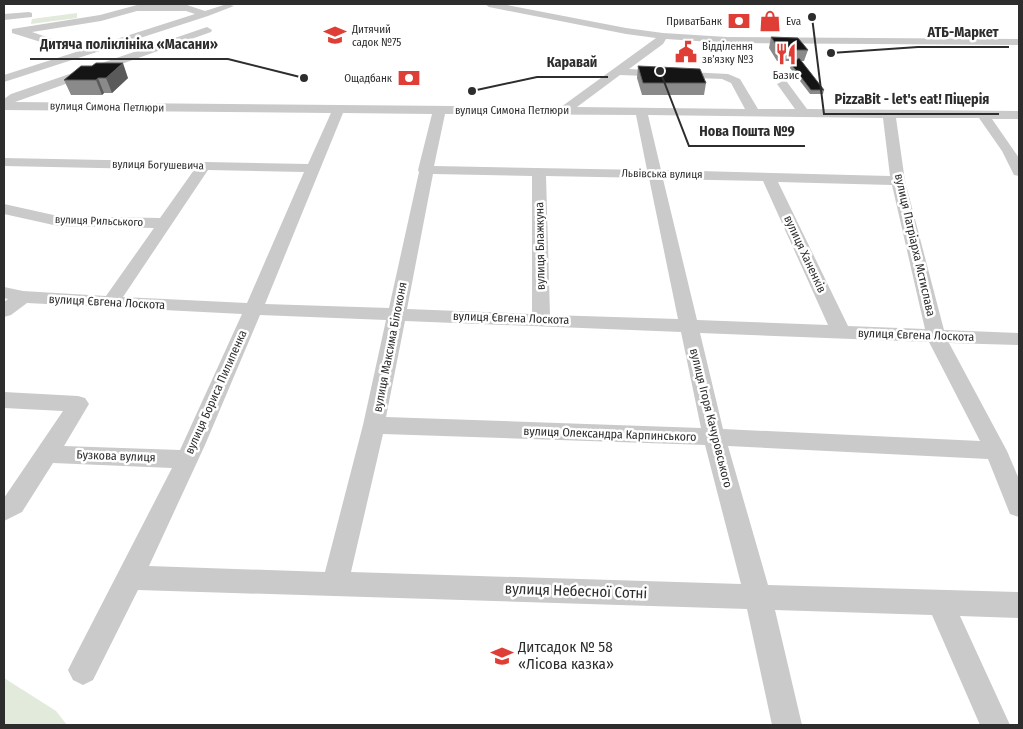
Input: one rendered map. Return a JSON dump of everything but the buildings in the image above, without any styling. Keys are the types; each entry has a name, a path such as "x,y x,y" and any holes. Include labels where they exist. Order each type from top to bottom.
{"street":[{"path":"489,4 626,31 662,36 728,40 1019,42"},
{"path":"4,79 229,6"},
{"path":"5,32 101,18 137,8 187,8 205,14"},
{"path":"4,17 29,15"},
{"path":"4,105 14,97 207,30"},
{"path":"16,31 24,31 60,46"},
{"path":"564,110 659,42 662,36"},
{"path":"902,41 972,36 1019,36"},
{"path":"617,72 724,76 736,81 753,112"},
{"path":"783,84 803,112"},
{"name":"вулиця Симона Петлюри","path":"4,105 338,110 564,110 1019,115"},
{"name":"вулиця Бориса Пилипенка","path":"83,670 132,578 253,309 338,110"},
{"name":"вулиця Максима Білоконя","path":"335,583 374,425 425,170 439,110"},
{"name":"вулиця Ігоря Качуровського","path":"644,111 642,115 654,174 714,437 758,597 787,725"},
{"name":"вулиця Патріарха Мстислава","path":"889,114 898,181 936,336 996,451 1019,507"},
{"path":"982,114 1009,151 1019,172"},
{"name":"вулиця Богушевича","path":"4,162 312,168"},
{"name":"вулиця Рильського","path":"110,302 204,166"},
{"name":"Львівська вулиця","path":"425,170 898,181"},
{"name":"вулиця Блажкуна","path":"539,172 541,320"},
{"name":"вулиця Ханенків","path":"768,177 841,332"},
{"name":"вулиця Рильського","path":"4,209 58,221 166,223"},
{"name":"вулиця Євгена Лоскота","path":"4,293 23,297 253,309 1019,339"},
{"path":"4,311 23,297"},
{"path":"4,400 78,404 14,505 4,511"},
{"name":"вулиця Олександра Карпинського","path":"374,425 714,437 996,451"},
{"name":"Бузкова вулиця","path":"47,454 186,459"},
{"name":"вулиця Небесної Сотні","path":"132,578 1019,605"},
{"path":"940,603 995,725"}],"green space":[{"path":"77,13 77,18 31,24 32,19"},
{"path":"4,678 56,711 67,725 4,725"}],"place":[{"name":"PizzaBit - let's eat! Піцерія","path":"812,17"},
{"name":"ПриватБанк","path":"739,21"},
{"name":"Eva","path":"770,21"},
{"name":"Дитячий садок №75","path":"335,35"},
{"name":"Відділення зв’язку №3","path":"686,52"},
{"name":"АТБ-Маркет","path":"831,53"},
{"name":"Базис","path":"786,54"},
{"name":"Нова Пошта №9","path":"660,71"},
{"name":"Дитяча поліклініка «Масани»","path":"304,78"},
{"name":"Ощадбанк","path":"409,78"},
{"name":"Каравай","path":"472,91"},
{"name":"Дитсадок № 58 «Лісова казка»","path":"502,656"}]}
